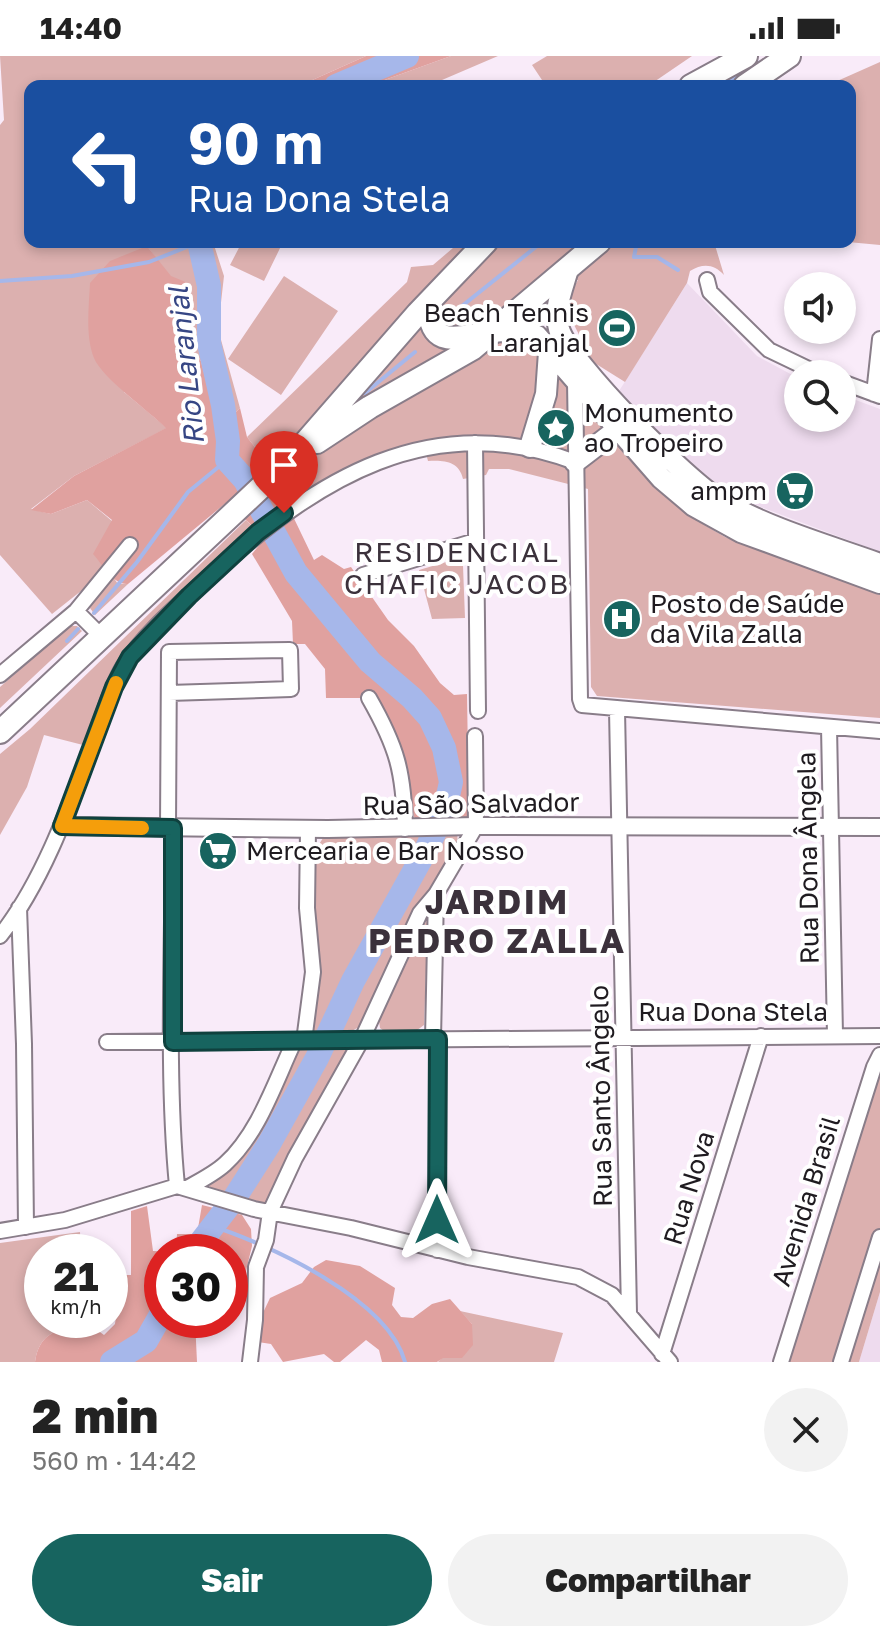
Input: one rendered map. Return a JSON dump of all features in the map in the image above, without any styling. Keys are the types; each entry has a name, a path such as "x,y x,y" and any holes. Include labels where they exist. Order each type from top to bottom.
{"main road":[{"path":"702,80 746,56"},
{"path":"754,80 789,56"},
{"path":"0,732 283,467 480,248"},
{"path":"283,467 353,417 452,362 493,332 592,248"},
{"path":"568,269 557,311 560,334 624,424 636,449 686,499 822,552 880,583"},
{"path":"429,303 430,323 441,336 453,338 527,330 537,336 575,382 728,515"},
{"path":"530,447 544,408 549,380 549,352"},
{"path":"575,462 624,424"},
{"path":"575,462 606,451 636,449"},
{"path":"822,552 880,564"}],"street":[{"path":"707,280 710,292 761,344 784,360"},
{"path":"856,387 877,395 880,339"},
{"path":"575,382 582,705 587,708 880,731"},
{"path":"21,955 1,935 62,826 124,666 168,616 258,532 339,480 382,461 437,445 475,443 530,447 575,462"},
{"path":"475,443 478,711"},
{"path":"363,575 475,541"},
{"path":"0,675 76,611 130,545"},
{"path":"76,611 102,637"},
{"path":"169,693 291,689 290,650 169,652 169,693 174,1155 182,1187"},
{"path":"369,698 397,754 413,828"},
{"name":"Rua Santo Ângelo","path":"617,710 629,1313"},
{"name":"Rua Dona Ângela","path":"829,727 835,1035"},
{"path":"250,1362 255,1320 255,1280 270,1212 295,1158 362,1039 420,913 436,894 476,826 475,736"},
{"name":"Rua São Salvador","path":"62,826 308,829 476,826 880,827"},
{"path":"0,1231 65,1220 182,1187 226,1163 244,1140 304,1041 313,972 307,908 308,829"},
{"path":"436,894 437,1250"},
{"path":"19,906 26,1227"},
{"name":"Rua Nova","path":"666,1358 761,1036"},
{"name":"Rua Dona Stela","path":"107,1042 880,1036"},
{"name":"Avenida Brasil","path":"781,1362 880,1055"},
{"path":"182,1187 245,1207 437,1250 578,1277 604,1289 629,1313 666,1358"},
{"path":"841,1362 880,1237"}],"shaded area":[{"path":"0,56 366,56 312,80 24,80 24,248 147,248 124,392 167,428 74,476 31,509 51,514 87,500 112,521 113,577 118,584 128,584 95,615 90,608 92,601 81,591 52,614 0,555 0,125 4,120"},
{"path":"366,56 451,56 385,80 312,80"},
{"path":"451,56 498,56 442,80 385,80"},
{"path":"547,56 692,56 657,80 542,80 532,65"},
{"path":"880,62 880,245 856,243 856,80 840,80"},
{"path":"148,248 215,248 224,276 218,329 240,408 236,412 213,408 201,361 189,337 195,311"},
{"path":"149,248 171,276 188,283 195,311 189,337 201,361 213,407 223,406 236,412 240,408 247,437 269,465 314,560 322,555 344,569 351,567 388,620 414,646 440,683 454,695 467,694 469,819 417,820 414,817 400,745 376,698 326,698 325,669 305,644 293,644 292,621 252,554 265,538 227,502 128,584 113,578 93,554 112,520 87,500 51,514 31,510 74,476 166,428 106,375 94,358 89,340 90,283 110,261"},
{"path":"239,248 280,248 264,281 230,265"},
{"path":"453,248 716,248 724,275 708,266 690,271 687,283 625,382 593,362 570,317 564,318 570,293 578,280 558,283 511,322 662,487 659,491 696,520 725,537 880,595 880,718 597,696 591,687 588,489 509,469 489,469 486,475 463,479 454,465 428,461 423,442 361,463 289,503 269,465 247,437 407,282 411,267 433,265"},
{"path":"284,276 338,311 281,395 228,359"},
{"path":"687,283 757,356 784,370 784,432 856,432 856,400 880,409 880,552 720,489 696,470 619,391"},
{"path":"246,520 253,527 159,616 114,675 83,745 44,735 27,787 0,835 0,754 30,729"},
{"path":"453,560 460,561 463,566 465,618 432,619 419,570"},
{"path":"70,626 77,626 82,631 0,708 0,687"},
{"path":"457,833 458,843 361,1026 346,1034 348,1050 268,1201 262,1204 246,1202 242,1215 218,1209 223,1196 209,1188 211,1182 295,1051 316,1034 312,1028 312,909 316,849 323,838 331,835"},
{"path":"428,917 424,1025 416,1031 384,1031 379,1021"},
{"path":"880,1067 880,1292 859,1362 787,1362"},
{"path":"202,1205 242,1215 251,1229 252,1246 248,1263 248,1234 197,1234"},
{"path":"147,1206 151,1234 144,1234 144,1338 196,1338 197,1362 127,1362 118,1354 106,1362 35,1362 38,1349 46,1338 128,1338 131,1211"},
{"path":"24,1240 24,1338 46,1338 38,1349 35,1362 0,1362 0,1243"},
{"path":"326,1260 360,1266 395,1288 392,1305 401,1317 413,1318 432,1304 450,1299 472,1324 473,1345 462,1358 443,1358 437,1362 382,1362 379,1350 366,1340 340,1362 334,1362 324,1354 283,1362 271,1344 258,1342 261,1317 270,1298 302,1283 314,1267"},
{"path":"880,1292 880,1362 859,1362"},
{"path":"460,1311 563,1333 554,1362 438,1362 472,1324"}],"water":[{"path":"216,306 214,344 223,405 213,381 201,313"}],"waterway":[{"name":"Rio Laranjal","path":"350,80 407,56"},
{"path":"730,80 757,62"},
{"path":"0,281 72,276 149,262 184,248"},
{"name":"Rio Laranjal","path":"200,248 209,286 209,343 223,405 227,460 245,480 296,573 370,662 430,718 444,748 451,782 445,810 427,848 353,981 317,1058 269,1144 234,1199 207,1234"},
{"path":"457,310 534,248"},
{"path":"636,248 634,257 657,257 678,270"},
{"path":"365,393 415,352"},
{"path":"94,613 137,562 188,492 227,460"},
{"path":"67,641 78,629"},
{"path":"212,1226 264,1246 352,1296 376,1317 394,1339 405,1362"},
{"name":"Rio Laranjal","path":"112,1362 148,1338"}],"slow traffic":[{"path":"116,683 62,826 142,828"}],"place":[{"name":"Beach Tennis Laranjal","path":"617,328"},
{"name":"Monumento ao Tropeiro","path":"556,428"},
{"name":"ampm","path":"795,491"},
{"name":"Posto de Saúde da Vila Zalla","path":"622,619"},
{"name":"Mercearia e Bar Nosso","path":"218,851"}],"district":[{"name":"RESIDENCIAL CHAFIC JACOB","path":"457,568"},
{"name":"JARDIM PEDRO ZALLA","path":"497,922"}],"route":[{"path":"284,513 258,532 189,596 130,657 114,687 62,826 173,828 173,1042 438,1039 437,1220"}]}
